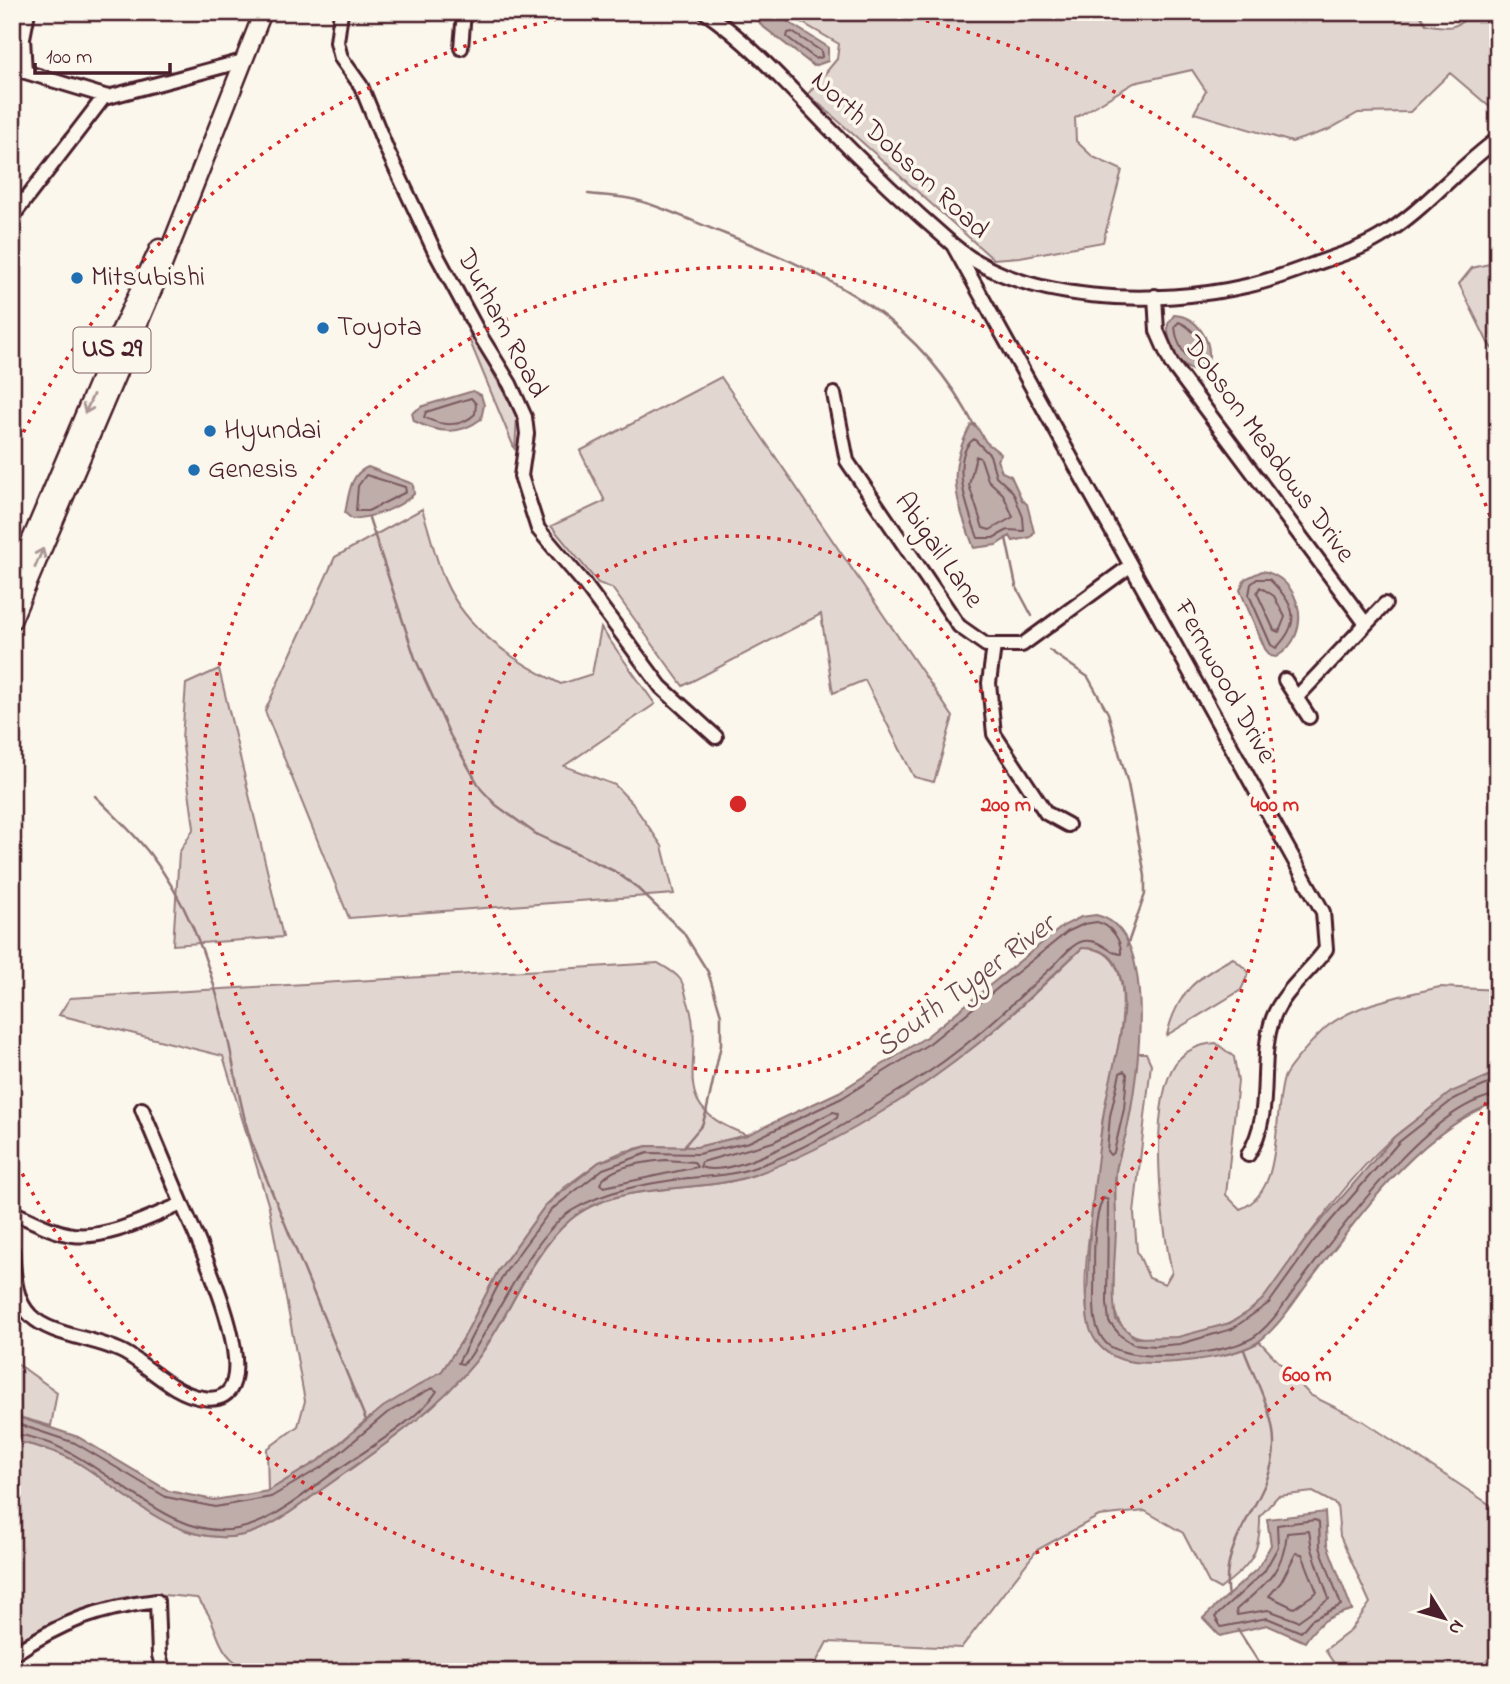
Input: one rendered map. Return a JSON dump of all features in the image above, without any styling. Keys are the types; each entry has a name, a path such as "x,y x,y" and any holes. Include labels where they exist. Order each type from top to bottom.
{"main road":[{"name":"US 29","path":"12,621 17,584 122,346 263,12"}],"street":[{"path":"28,12 18,70 104,97 118,96 243,61"},
{"name":"Durham Road","path":"341,12 337,42 341,58 361,86 433,250 510,384 525,417 527,434 522,476 538,528 583,582 652,677 680,707 716,737"},
{"path":"461,48 464,12"},
{"name":"North Dobson Road","path":"705,12 754,53 953,245 992,272 1040,288 1094,295 1155,296 1247,286 1369,244 1408,218 1498,139"},
{"path":"12,217 104,97"},
{"name":"Fernwood Drive","path":"953,245 1318,900 1326,924 1326,949 1281,1003 1273,1019 1264,1111 1259,1136 1248,1155"},
{"name":"Dobson Meadows Drive","path":"1155,296 1157,331 1171,363 1366,624"},
{"name":"Abigail Lane","path":"834,394 847,461 859,480 959,626 972,638 994,646"},
{"path":"1068,825 1046,813 994,734 989,683 994,646 1022,645 1130,566"},
{"path":"1296,698 1385,604"},
{"path":"1285,680 1309,717"},
{"path":"12,1250 19,1295 30,1315 40,1322 114,1347 195,1396 212,1399 228,1390 237,1364 215,1278 142,1109"},
{"path":"12,1212 58,1232 87,1236 101,1234 182,1205"},
{"path":"12,1655 46,1632 79,1617 118,1606 158,1601 159,1655 163,1672"}],"shaded area":[{"path":"784,12 1418,12 1426,24 1447,27 1457,25 1473,12 1495,12 1498,114 1450,73 1410,112 1358,113 1328,130 1292,142 1194,113 1206,91 1192,70 1134,83 1075,118 1076,141 1093,157 1122,170 1103,242 1020,257 993,259 808,94 837,59 839,44"},
{"path":"1498,262 1498,355 1489,345 1459,284 1472,268"},
{"path":"471,333 517,416 515,450 469,339"},
{"path":"721,377 953,717 934,782 914,777 865,680 833,693 821,614 683,686 612,588 598,583 551,526 605,501 580,451"},
{"path":"422,509 441,572 454,599 494,643 561,684 592,674 601,628 655,704 564,766 615,785 632,803 662,846 674,894 349,918 265,711 335,557"},
{"path":"219,669 283,937 173,945 179,853 194,828 182,739 186,684"},
{"path":"1082,948 1104,953 1116,967 1122,989 1119,1044 1102,1121 1088,1241 1085,1292 1087,1315 1093,1334 1102,1348 1109,1353 1138,1362 1212,1357 1260,1342 1310,1395 1363,1421 1498,1510 1498,1672 1340,1672 1325,1650 1350,1631 1370,1603 1340,1536 1337,1505 1313,1492 1278,1496 1260,1516 1258,1541 1251,1559 1220,1589 1209,1583 1183,1533 1145,1511 1099,1516 1037,1550 961,1648 827,1642 811,1672 251,1672 229,1656 211,1619 197,1598 160,1595 113,1600 77,1612 12,1647 12,1440 72,1459 173,1526 215,1537 238,1536 261,1529 294,1510 384,1445 423,1415 459,1381 499,1327 542,1252 570,1220 589,1207 611,1198 708,1185 754,1175 817,1146 968,1052"},
{"path":"1233,958 1249,972 1241,990 1167,1035 1176,1008 1190,988 1208,972"},
{"path":"658,963 678,977 684,989 693,1022 695,1095 704,1110 720,1123 747,1135 697,1147 647,1146 622,1152 599,1162 565,1187 545,1206 498,1271 463,1339 442,1371 366,1420 321,1459 268,1491 267,1449 298,1426 305,1401 269,1207 223,1056 59,1015 70,998"},
{"path":"1440,987 1498,990 1498,1072 1431,1110 1382,1148 1332,1204 1270,1291 1247,1313 1213,1329 1174,1338 1150,1339 1129,1333 1120,1324 1113,1303 1116,1170 1131,1110 1136,1053 1146,1053 1151,1064 1134,1213 1137,1251 1149,1278 1165,1284 1172,1272 1161,1196 1159,1136 1167,1083 1179,1059 1194,1049 1216,1043 1234,1057 1238,1081 1226,1195 1240,1209 1254,1200 1264,1187 1271,1170 1284,1078 1312,1042 1329,1025 1354,1011 1382,1001"},
{"path":"12,1360 57,1392 51,1426 12,1415"}],"water":[{"path":"754,12 772,12 828,47 828,61 814,66 761,25"},
{"path":"1174,315 1190,320 1206,338 1208,362 1195,371 1178,359 1171,345 1168,324"},
{"path":"473,391 481,395 484,405 481,419 473,424 448,431 414,421 412,413 423,406"},
{"path":"975,424 986,442 1001,454 997,460 1002,472 1011,476 1022,500 1027,504 1034,532 1031,537 1013,541 1010,536 996,545 974,548 958,500 956,472 963,442 971,425"},
{"path":"368,467 413,484 414,494 385,511 352,519 345,513 351,486 357,475"},
{"path":"1262,571 1286,584 1294,595 1298,608 1296,635 1288,647 1276,657 1271,656 1265,649 1240,590 1245,579"},
{"path":"1096,915 1116,926 1130,947 1137,975 1140,1008 1136,1074 1127,1131 1115,1178 1114,1286 1116,1320 1135,1338 1178,1337 1230,1323 1248,1312 1263,1299 1309,1235 1394,1137 1451,1092 1498,1072 1498,1101 1468,1115 1441,1134 1392,1178 1349,1229 1281,1319 1269,1333 1251,1346 1216,1357 1195,1360 1136,1362 1123,1360 1109,1353 1092,1334 1087,1305 1091,1217 1103,1118 1124,1003 1122,984 1111,958 1103,952 1082,948 980,1042 929,1081 873,1118 814,1150 754,1175 732,1181 611,1198 589,1207 570,1220 542,1252 487,1345 459,1381 423,1415 384,1445 294,1510 261,1529 238,1536 215,1537 173,1526 72,1459 12,1440 12,1415 78,1437 169,1491 214,1500 268,1491 321,1459 383,1407 442,1371 463,1339 498,1271 545,1206 599,1162 647,1146 697,1147 747,1135 839,1092 926,1037 1063,926 1081,917"},
{"path":"1325,1512 1327,1544 1352,1610 1325,1621 1305,1642 1267,1625 1220,1636 1203,1618 1258,1568 1271,1545 1267,1519"}],"waterway":[{"path":"588,194 630,199 658,207 765,250 837,285 900,330 928,358 953,390 975,427"},
{"path":"369,518 415,658 450,735 481,789 496,805 536,834 614,871 634,885 683,932 708,972 721,1015 721,1045 702,1125 685,1145"},
{"path":"1006,538 1016,586 1032,616"},
{"path":"1049,650 1088,677 1108,713 1128,784 1145,876 1145,894 1127,946"},
{"path":"95,796 131,831 164,873 197,938 220,1008 251,1141 366,1420"},
{"path":"1228,1597 1227,1575 1231,1555 1265,1484 1274,1446 1268,1409 1244,1350"},
{"path":"1238,1630 1265,1672"}],"place":[{"name":"Mitsubishi","path":"77,278"},
{"name":"Toyota","path":"323,328"},
{"name":"Hyundai","path":"210,431"},
{"name":"Genesis","path":"194,470"}],"water label":[{"name":"South Tyger River","path":"966,987"}]}
